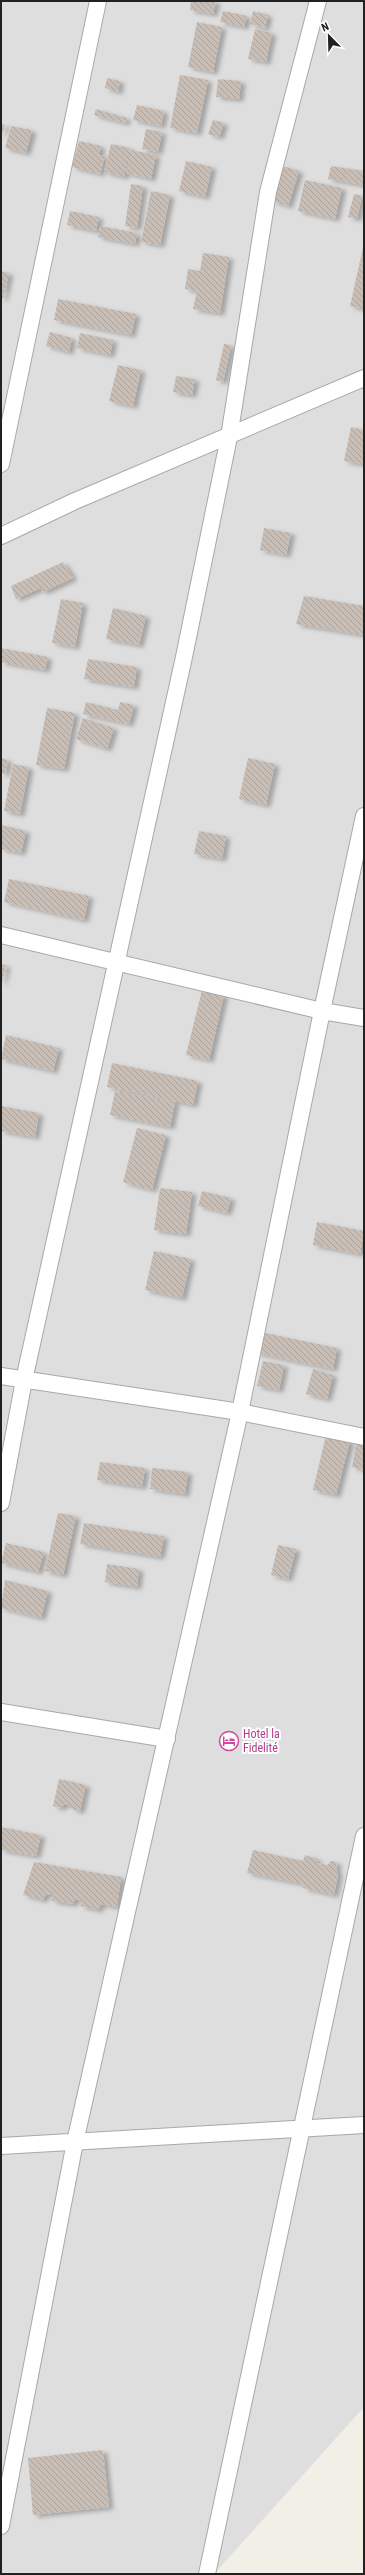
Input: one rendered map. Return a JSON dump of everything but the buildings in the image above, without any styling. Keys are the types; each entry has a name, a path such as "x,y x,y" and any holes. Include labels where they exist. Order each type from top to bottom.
{"street":[{"path":"1,464 98,1"},
{"path":"1,1503 24,1380 184,658 229,437 268,192 318,1"},
{"path":"1,536 75,501 229,437 364,378"},
{"path":"1,2526 75,2142 240,1412 322,1010 364,816"},
{"path":"1,935 116,964 364,1018"},
{"path":"1,1376 240,1412 364,1437"},
{"path":"1,1712 167,1739"},
{"path":"207,2574 364,1836"},
{"path":"1,2146 364,2125"}],"shaded area":[{"path":"1,1 364,1 364,2407 214,2574 1,2574"}],"place":[{"name":"Hotel la Fidelité","path":"229,1741"}]}
